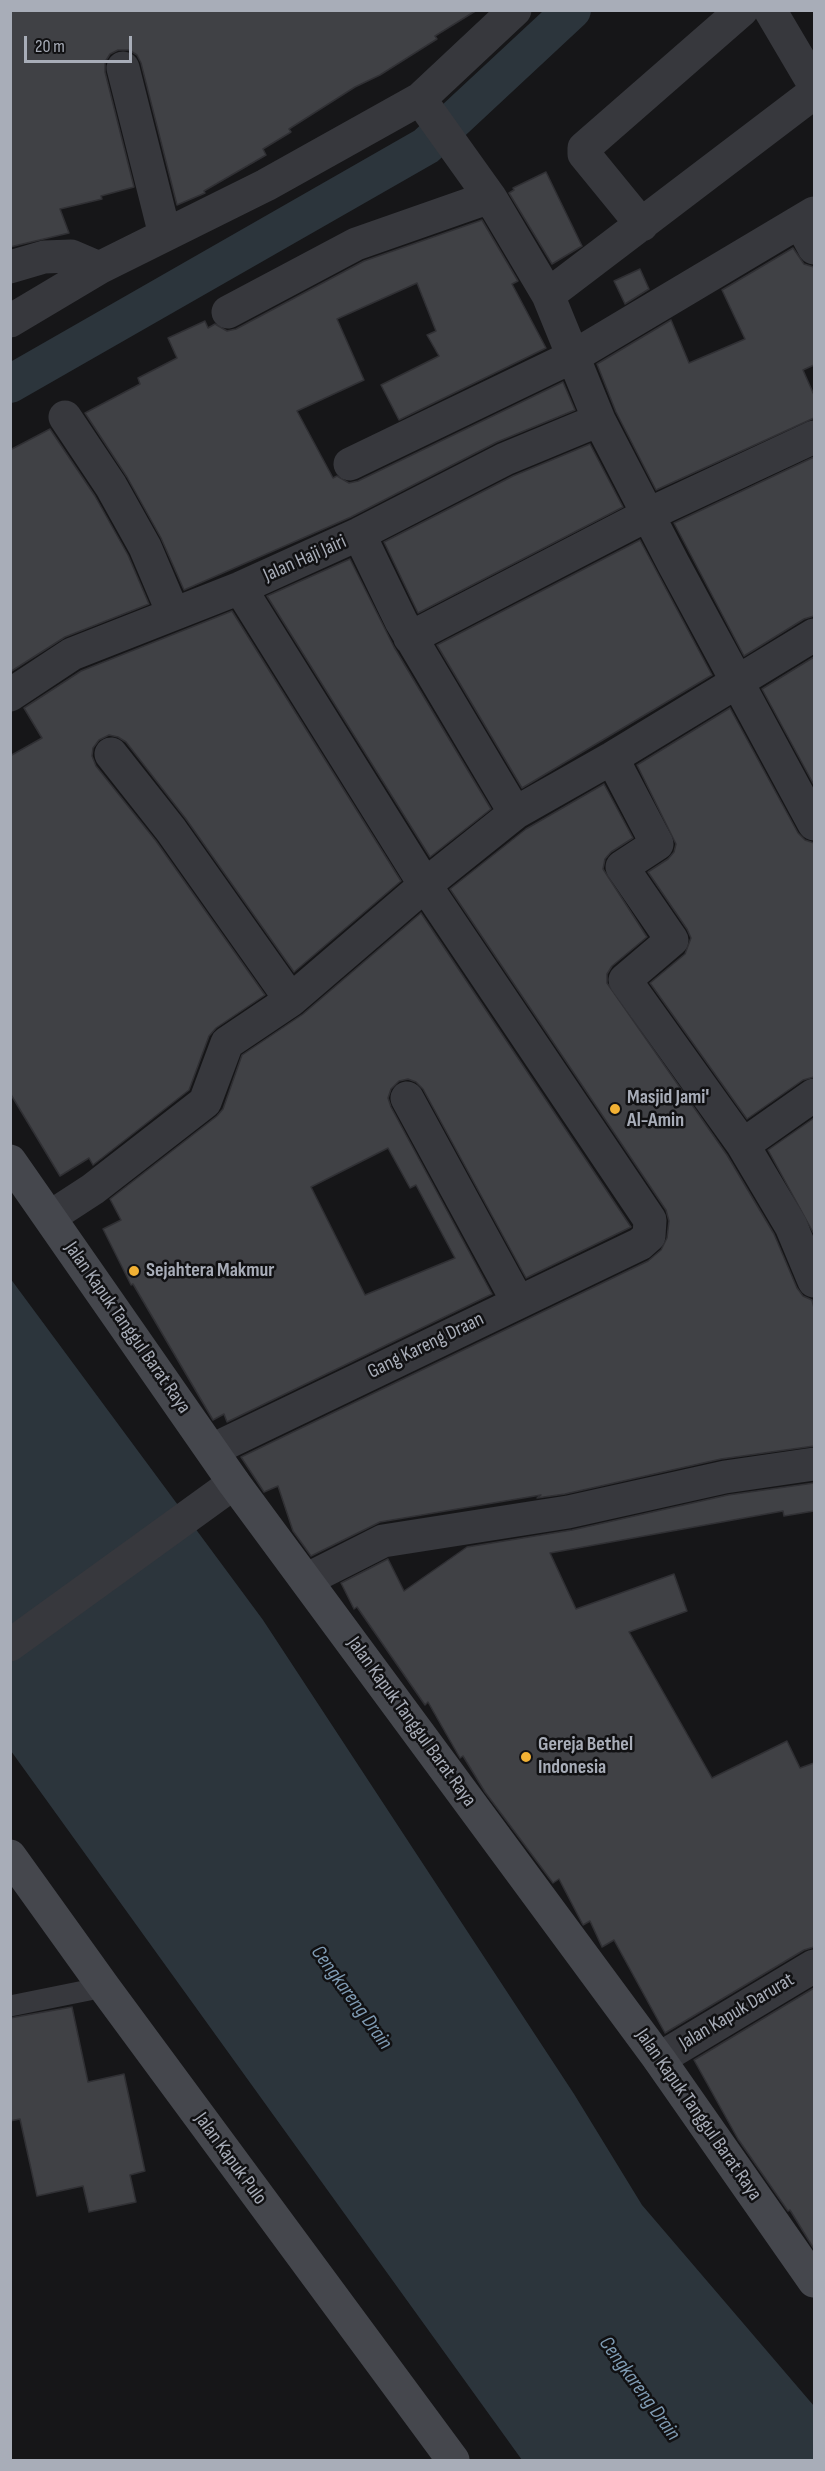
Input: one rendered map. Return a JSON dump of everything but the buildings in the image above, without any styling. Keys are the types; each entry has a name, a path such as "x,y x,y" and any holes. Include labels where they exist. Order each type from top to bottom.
{"main road":[{"name":"Jalan Kapuk Tanggul Barat Raya","path":"10,1161 212,1450 222,1492 306,1580 659,2059 814,2281"},
{"name":"Jalan Kapuk Pulo","path":"10,1856 453,2460"}],"street":[{"path":"10,321 99,268 266,185 428,110 515,10"},
{"path":"642,225 584,154 584,148 742,10"},
{"path":"548,295 811,95 814,88 813,83 770,10"},
{"path":"123,68 165,235"},
{"path":"428,110 486,192 548,295 599,420 647,515 814,824"},
{"path":"228,312 356,244 486,192"},
{"path":"350,464 574,356 810,228"},
{"path":"10,267 44,257 71,256 99,268"},
{"path":"65,417 111,486 139,537 173,613"},
{"name":"Jalan Haji Jairi","path":"10,695 72,654 240,588 359,534 505,459 599,420"},
{"path":"410,638 647,515 814,437"},
{"path":"359,534 410,638 515,813"},
{"path":"240,588 425,885"},
{"path":"50,1217 93,1189 205,1102 227,1043 291,1000 425,885 515,813 738,684 814,635"},
{"path":"111,754 171,830 291,1000"},
{"path":"612,758 657,844 622,867 672,940 625,980 743,1145 791,1226 814,1281"},
{"name":"Gang Kareng Draan","path":"212,1450 640,1244 649,1236 650,1220 425,885"},
{"path":"743,1145 814,1095"},
{"path":"407,1098 518,1302"},
{"path":"306,1580 383,1541 567,1512 725,1477 814,1464"},
{"path":"10,1645 222,1492"},
{"name":"Jalan Kapuk Darurat","path":"659,2059 814,1966"}],"lane":[{"path":"10,2006 104,1987"}],"water":[{"name":"Cengkareng Drain","path":"10,1278 263,1620 574,2094 642,2205 814,2406 814,2460 522,2460 11,1751"}],"waterway":[{"path":"10,384 426,146 572,10"}],"place":[{"name":"Masjid Jami' Al-Amin","path":"615,1109"},
{"name":"Sejahtera Makmur","path":"134,1271"},
{"name":"Gereja Bethel Indonesia","path":"526,1757"}]}
